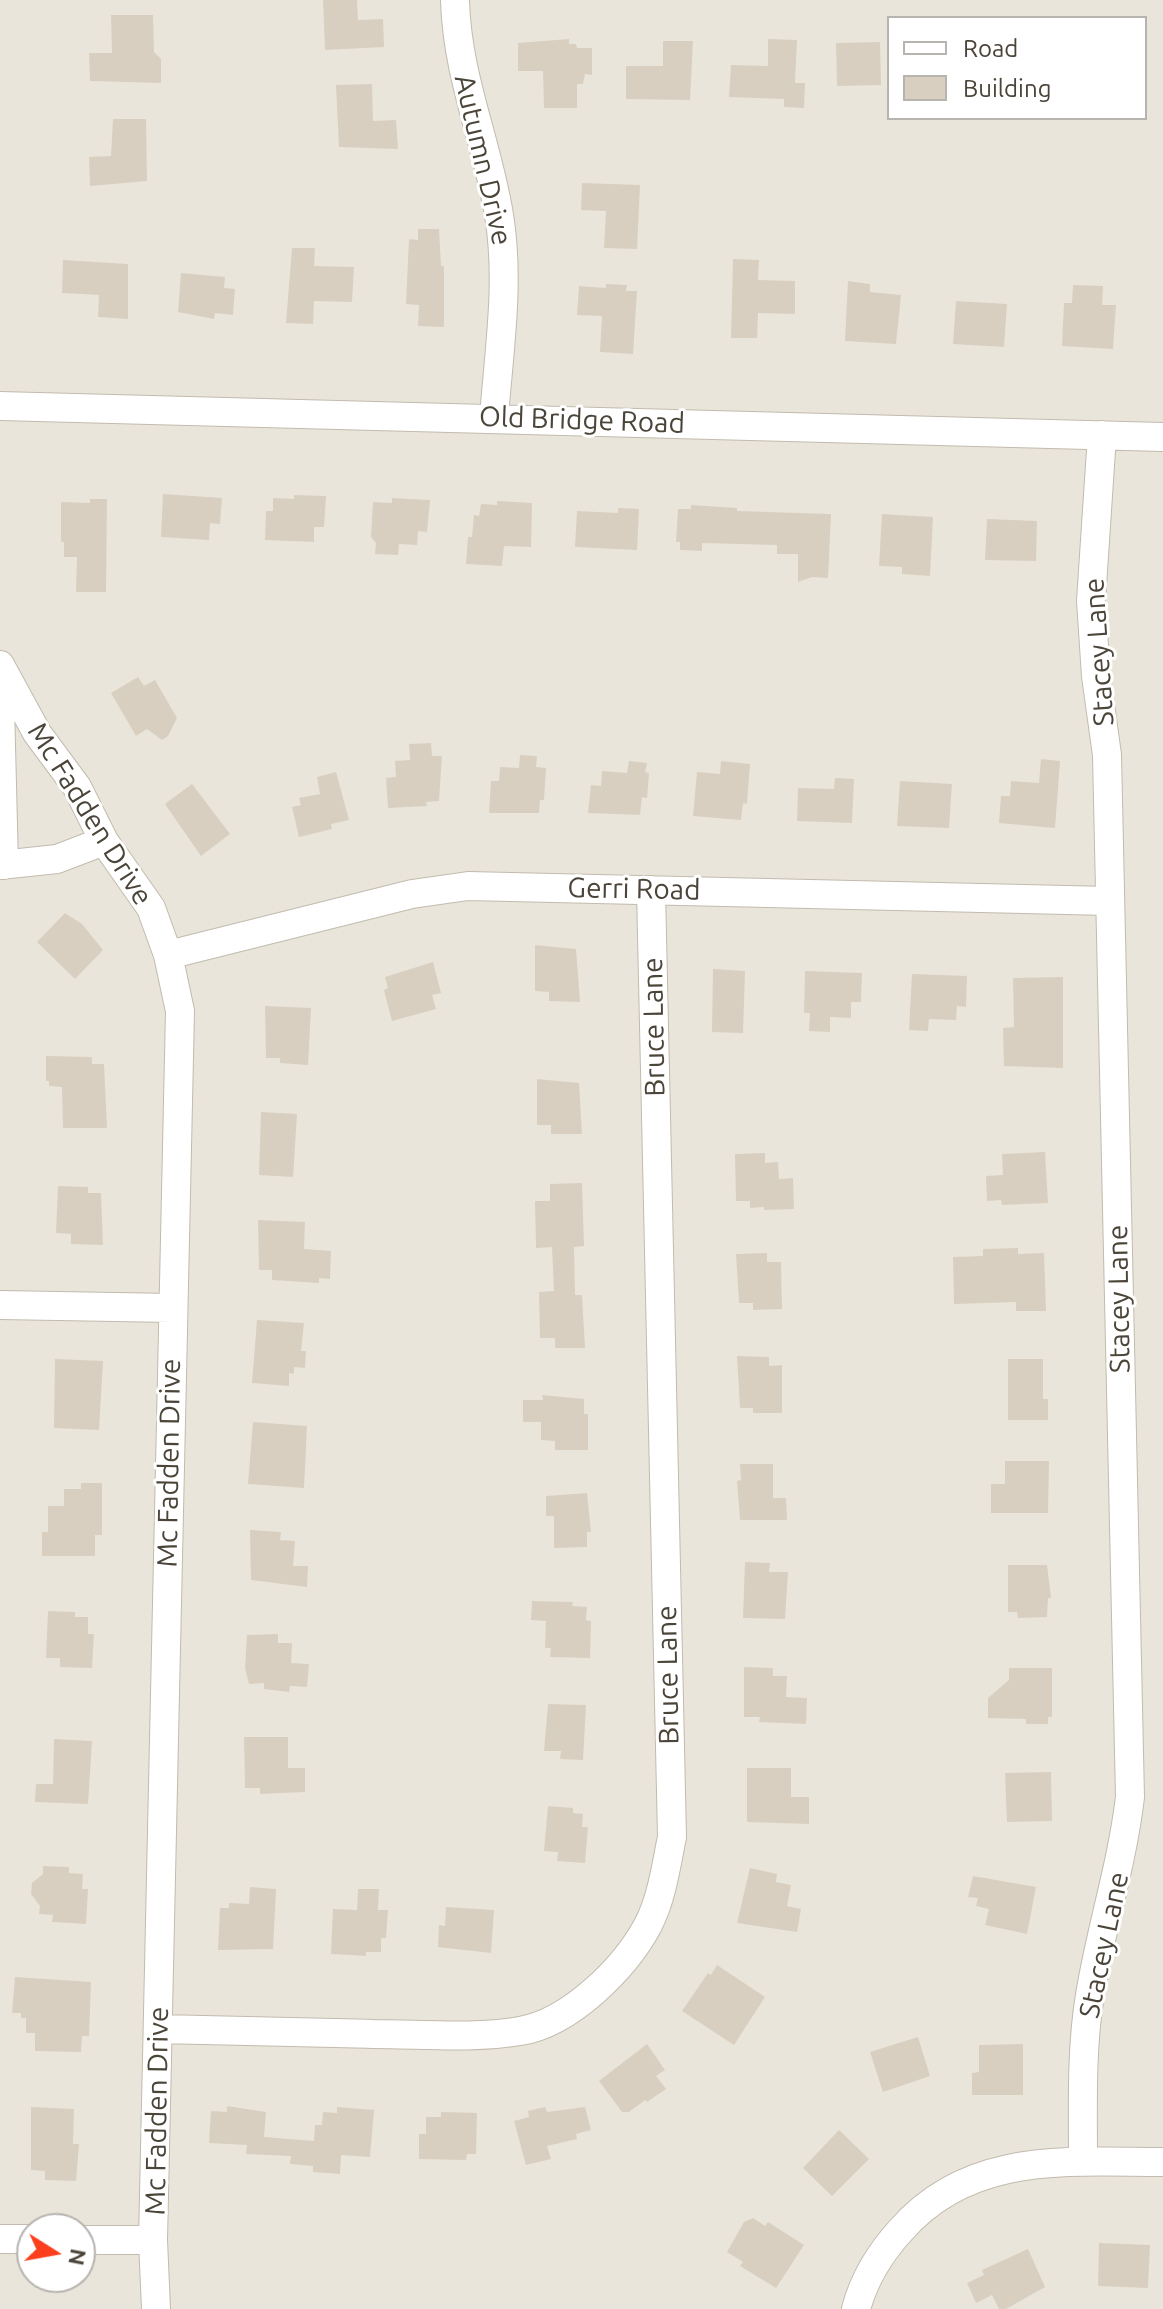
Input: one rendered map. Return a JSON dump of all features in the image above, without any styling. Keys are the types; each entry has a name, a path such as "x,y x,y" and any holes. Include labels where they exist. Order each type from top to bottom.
{"street":[{"name":"Autumn Drive","path":"455,0 456,38 467,98 499,214 505,264 494,417"},
{"name":"Old Bridge Road","path":"0,406 1163,437"},
{"name":"Stacey Lane","path":"1083,2160 1084,2049 1089,1998 1123,1856 1130,1797 1107,755 1096,676 1091,601 1102,435"},
{"name":"Mc Fadden Drive","path":"0,665 37,733 77,787 104,841 151,908 168,955 180,1011 153,2240 156,2309"},
{"path":"0,705 2,865 57,859 104,841"},
{"name":"Gerri Road","path":"168,955 412,894 468,886 1109,901"},
{"name":"Bruce Lane","path":"159,2029 400,2034 522,2031 563,2013 594,1992 626,1958 649,1923 664,1880 672,1837 651,890"},
{"path":"0,1305 173,1308"},
{"path":"856,2309 883,2250 917,2212 949,2189 981,2174 1024,2164 1083,2160 1163,2162"},
{"path":"96,2240 153,2240"}],"shaded area":[{"path":"0,0 1163,0 1163,2309 0,2309"}],"building":[{"path":"323,0 357,0 358,20 383,19 384,47 325,50"},
{"path":"111,15 153,15 154,52 161,59 161,83 90,81 89,53 112,53"},
{"path":"569,39 569,44 576,44 577,48 592,48 592,75 585,74 583,84 577,84 577,108 544,108 543,71 518,71 518,43"},
{"path":"768,39 797,40 795,83 805,83 804,108 784,107 784,99 729,97 731,65 768,66"},
{"path":"663,41 693,41 690,100 626,99 626,66 663,66"},
{"path":"880,42 881,85 837,86 836,43"},
{"path":"372,84 373,121 396,120 398,149 339,147 336,85"},
{"path":"113,119 146,119 147,181 90,186 89,157 111,156"},
{"path":"582,183 640,185 637,249 604,248 606,211 581,210"},
{"path":"418,229 439,229 441,266 444,266 444,327 418,326 419,305 406,304 409,239 418,240"},
{"path":"292,248 315,248 314,266 354,267 352,302 314,301 313,324 286,323"},
{"path":"733,259 759,260 758,280 795,281 795,314 758,313 757,338 731,338"},
{"path":"63,260 128,264 128,319 98,317 99,295 62,293"},
{"path":"181,273 225,277 224,288 235,289 233,315 215,313 214,319 178,312"},
{"path":"848,281 870,284 870,292 901,295 896,344 845,341"},
{"path":"606,284 627,285 626,291 637,291 633,354 600,352 602,316 577,315 579,286 606,288"},
{"path":"1073,285 1103,286 1102,305 1116,305 1113,349 1062,346 1064,303 1072,303"},
{"path":"956,301 1007,304 1004,347 953,344"},
{"path":"163,494 222,498 220,524 210,523 209,540 161,537"},
{"path":"294,495 326,496 324,527 314,527 314,542 265,540 266,511 273,511 273,498 294,499"},
{"path":"392,498 430,500 427,532 418,531 417,545 399,544 398,555 375,554 376,543 371,537 373,502 392,503"},
{"path":"90,499 107,499 106,592 76,592 77,557 64,557 64,542 61,542 61,502 90,503"},
{"path":"497,501 532,503 531,547 504,546 502,566 466,564 474,515 479,516 481,504 497,505"},
{"path":"691,505 737,508 737,511 831,514 828,578 812,577 798,582 798,554 777,554 777,545 702,543 702,551 680,550 680,542 676,542 678,509 691,509"},
{"path":"618,508 639,509 637,550 575,547 577,511 618,513"},
{"path":"882,514 933,517 930,576 902,574 902,567 879,566"},
{"path":"987,519 1037,521 1036,561 985,560"},
{"path":"138,677 144,686 155,680 177,718 168,736 162,740 147,729 136,736 111,693"},
{"path":"431,743 432,756 442,756 439,801 426,802 427,806 388,808 386,778 396,777 395,761 410,760 409,744"},
{"path":"520,755 537,756 536,767 546,768 544,800 540,800 539,813 489,813 491,781 499,781 500,767 519,768"},
{"path":"1041,759 1060,761 1055,828 999,823 1001,796 1010,796 1011,781 1039,783"},
{"path":"629,761 647,763 647,798 642,797 640,815 588,813 591,785 601,786 602,771 627,773"},
{"path":"721,761 750,764 747,804 743,803 741,820 693,816 697,772 720,774"},
{"path":"336,772 349,820 331,824 332,829 299,837 292,807 301,805 299,798 320,794 317,777"},
{"path":"835,778 854,779 852,823 797,821 798,788 834,789"},
{"path":"900,781 952,784 949,828 897,826"},
{"path":"192,784 230,834 201,856 165,804"},
{"path":"65,913 82,924 103,950 75,979 37,942"},
{"path":"535,945 576,949 580,1002 549,1001 549,992 535,991"},
{"path":"433,962 441,993 432,995 436,1009 392,1021 384,990 388,988 385,977"},
{"path":"713,969 745,971 743,1033 712,1032"},
{"path":"805,971 862,973 861,1002 851,1002 851,1018 830,1017 830,1032 809,1031 810,1013 804,1013"},
{"path":"912,974 967,976 966,1007 957,1006 956,1020 929,1019 928,1031 909,1030"},
{"path":"1063,977 1063,1068 1004,1066 1003,1028 1014,1027 1013,978"},
{"path":"265,1006 311,1008 308,1065 280,1063 280,1058 266,1058"},
{"path":"46,1056 92,1057 92,1064 104,1064 107,1128 63,1128 62,1087 49,1086 49,1081 46,1081"},
{"path":"537,1079 579,1083 582,1134 551,1134 551,1125 537,1125"},
{"path":"261,1112 297,1114 293,1177 259,1175"},
{"path":"1045,1152 1048,1203 1002,1205 1001,1200 987,1201 986,1176 1003,1175 1002,1154"},
{"path":"765,1153 765,1163 778,1162 779,1179 793,1178 794,1209 764,1210 764,1207 750,1208 750,1201 736,1201 735,1154"},
{"path":"582,1183 584,1246 574,1247 575,1295 582,1295 585,1348 555,1348 555,1338 540,1338 539,1292 554,1291 552,1247 536,1248 535,1201 550,1201 550,1184"},
{"path":"58,1186 88,1187 88,1193 101,1193 103,1245 71,1244 71,1234 56,1233"},
{"path":"258,1220 305,1222 304,1249 331,1251 330,1279 319,1278 319,1283 272,1280 272,1270 259,1270"},
{"path":"1018,1248 1018,1254 1044,1253 1046,1311 1016,1311 1016,1302 954,1304 953,1257 983,1256 983,1249"},
{"path":"767,1253 767,1262 781,1262 782,1309 753,1310 753,1303 739,1303 736,1254"},
{"path":"257,1320 304,1323 301,1351 306,1351 305,1368 294,1367 294,1374 289,1373 289,1386 252,1383"},
{"path":"737,1356 769,1357 769,1366 782,1365 782,1413 753,1413 753,1408 740,1408"},
{"path":"55,1359 103,1361 99,1430 54,1428"},
{"path":"1008,1359 1043,1359 1043,1399 1048,1399 1048,1420 1008,1420"},
{"path":"542,1395 584,1399 584,1414 588,1414 588,1450 555,1450 555,1441 541,1440 541,1422 523,1422 523,1400 543,1400"},
{"path":"253,1422 307,1426 304,1488 248,1484"},
{"path":"1005,1461 1049,1461 1048,1513 991,1513 991,1484 1005,1484"},
{"path":"740,1464 773,1464 773,1498 786,1498 787,1520 740,1520 737,1481 741,1480"},
{"path":"81,1483 102,1483 102,1535 95,1535 95,1556 42,1556 42,1532 48,1532 48,1506 64,1506 64,1489 81,1489"},
{"path":"587,1493 591,1532 587,1532 587,1547 554,1548 554,1516 546,1516 546,1496"},
{"path":"250,1530 281,1532 280,1540 295,1541 293,1566 308,1566 307,1587 251,1580"},
{"path":"745,1562 770,1563 769,1572 788,1572 785,1619 743,1618"},
{"path":"1008,1565 1047,1565 1051,1598 1048,1598 1047,1617 1018,1618 1017,1612 1008,1612"},
{"path":"532,1601 573,1602 572,1606 587,1607 586,1620 591,1621 590,1658 550,1657 551,1648 545,1648 546,1621 531,1620"},
{"path":"48,1611 75,1612 75,1617 88,1617 88,1634 94,1634 92,1668 60,1667 60,1658 46,1658"},
{"path":"278,1634 278,1643 292,1643 291,1663 309,1664 307,1687 290,1686 289,1692 264,1689 264,1683 249,1684 245,1668 247,1635"},
{"path":"744,1667 773,1668 773,1676 787,1676 786,1697 807,1698 806,1724 759,1722 760,1717 744,1717"},
{"path":"1009,1668 1052,1668 1052,1717 1048,1717 1048,1724 1026,1724 1026,1719 988,1718 988,1698 1009,1680"},
{"path":"548,1704 586,1705 583,1760 560,1759 561,1751 544,1751"},
{"path":"244,1737 288,1737 288,1768 305,1768 305,1792 260,1794 260,1788 245,1788"},
{"path":"54,1739 92,1741 88,1804 35,1802 36,1784 53,1784"},
{"path":"747,1768 791,1768 791,1797 809,1797 809,1824 747,1822"},
{"path":"1051,1772 1052,1821 1007,1822 1005,1773"},
{"path":"548,1806 573,1808 573,1813 583,1814 582,1827 588,1827 585,1863 557,1861 558,1852 544,1851"},
{"path":"43,1866 69,1867 69,1873 83,1874 82,1889 88,1889 86,1924 52,1922 53,1915 39,1914 40,1906 31,1894 32,1883 43,1874"},
{"path":"750,1868 777,1874 776,1882 791,1885 787,1906 801,1909 797,1932 737,1923"},
{"path":"973,1876 1036,1887 1027,1934 985,1925 989,1909 976,1906 978,1898 968,1897"},
{"path":"250,1887 276,1889 273,1949 218,1950 220,1908 229,1908 229,1903 249,1904"},
{"path":"358,1889 379,1889 378,1910 388,1910 386,1938 381,1938 381,1952 366,1952 366,1956 331,1954 333,1909 357,1910"},
{"path":"446,1907 494,1910 491,1953 438,1947 439,1925 445,1926"},
{"path":"717,1965 765,1997 734,2045 682,2011"},
{"path":"15,1977 91,1982 89,2036 82,2036 81,2052 35,2051 35,2033 26,2033 26,2018 21,2018 21,2013 12,2013"},
{"path":"918,2037 930,2076 883,2092 870,2052"},
{"path":"647,2044 665,2070 656,2076 666,2089 629,2112 622,2112 599,2081"},
{"path":"1023,2044 1023,2095 972,2095 972,2073 979,2072 979,2045"},
{"path":"227,2106 266,2112 264,2137 314,2141 315,2125 322,2125 323,2112 337,2113 337,2107 374,2110 370,2157 341,2155 340,2174 313,2172 313,2166 290,2164 291,2156 246,2154 247,2145 209,2143 211,2111 227,2112"},
{"path":"31,2107 74,2109 73,2144 79,2144 76,2181 45,2180 45,2171 31,2170"},
{"path":"545,2107 547,2112 585,2107 591,2130 576,2134 577,2139 547,2146 551,2159 526,2165 514,2121 529,2117 528,2111"},
{"path":"441,2112 477,2113 476,2154 467,2154 466,2160 419,2159 419,2134 426,2134 426,2117 441,2117"},
{"path":"839,2130 869,2159 832,2196 803,2168"},
{"path":"753,2218 765,2226 768,2222 804,2245 776,2288 740,2266 743,2262 727,2252 744,2222"},
{"path":"1099,2243 1150,2245 1148,2288 1098,2286"},
{"path":"1028,2249 1045,2287 1006,2309 999,2309 992,2295 976,2303 967,2283 984,2275 982,2270"}]}
